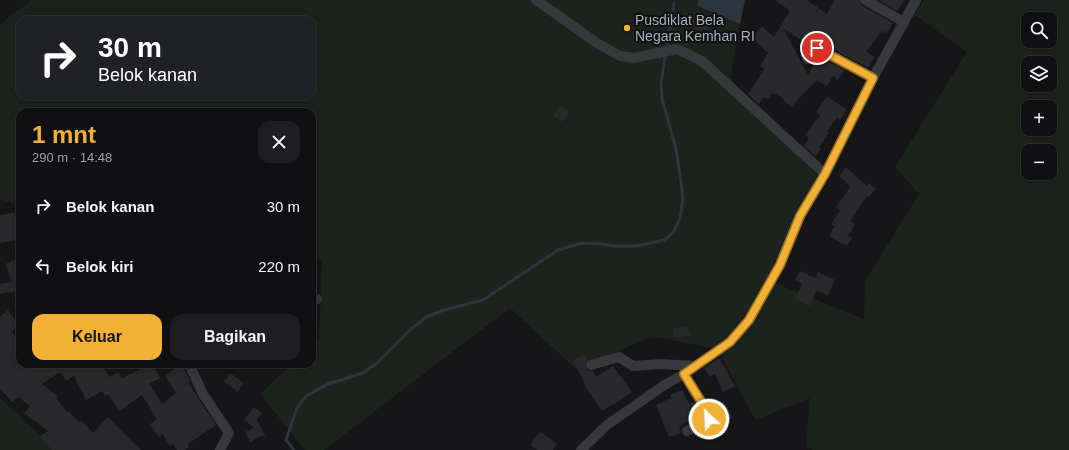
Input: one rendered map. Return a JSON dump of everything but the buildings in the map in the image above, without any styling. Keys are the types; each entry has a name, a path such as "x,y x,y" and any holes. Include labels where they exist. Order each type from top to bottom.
{"street":[{"path":"536,0 597,43 620,56 634,58 677,49 702,61 825,174"},
{"path":"865,0 904,22"},
{"path":"581,450 607,425 730,342 749,320 780,265 800,216 825,174 873,78 916,0"},
{"path":"807,60 817,48 873,78"},
{"path":"591,365 619,357 633,366 661,364 695,366"},
{"path":"191,368 203,394 229,432 220,450"},
{"path":"684,374 709,414 709,419 707,422 687,431"}],"shaded area":[{"path":"32,0 698,0 697,6 740,24 730,78 817,175 770,281 864,319 865,281 919,194 895,167 967,52 915,15 923,0 1069,0 1069,450 813,450 806,446 810,398 755,420 718,349 652,336 577,370 510,308 324,450 305,450 260,394 288,368 316,368 316,342 319,339 322,260 316,258 316,108 16,108 16,205 0,199 0,24"},
{"path":"698,0 745,0 740,24 697,6"},
{"path":"0,398 56,450 0,450"}],"waterway":[{"path":"294,450 286,440 297,408 306,396 328,384 363,373 377,363 409,331 426,317 444,310 483,300 558,250 582,243 637,246 664,240 672,234 680,219 683,198 675,145 662,99 661,83 674,4"}],"place":[{"name":"Pusdiklat Bela Negara Kemhan RI","path":"627,28"}],"route":[{"path":"709,419 709,414 684,374 730,342 749,320 780,265 800,216 825,174 873,78 817,48"}]}
